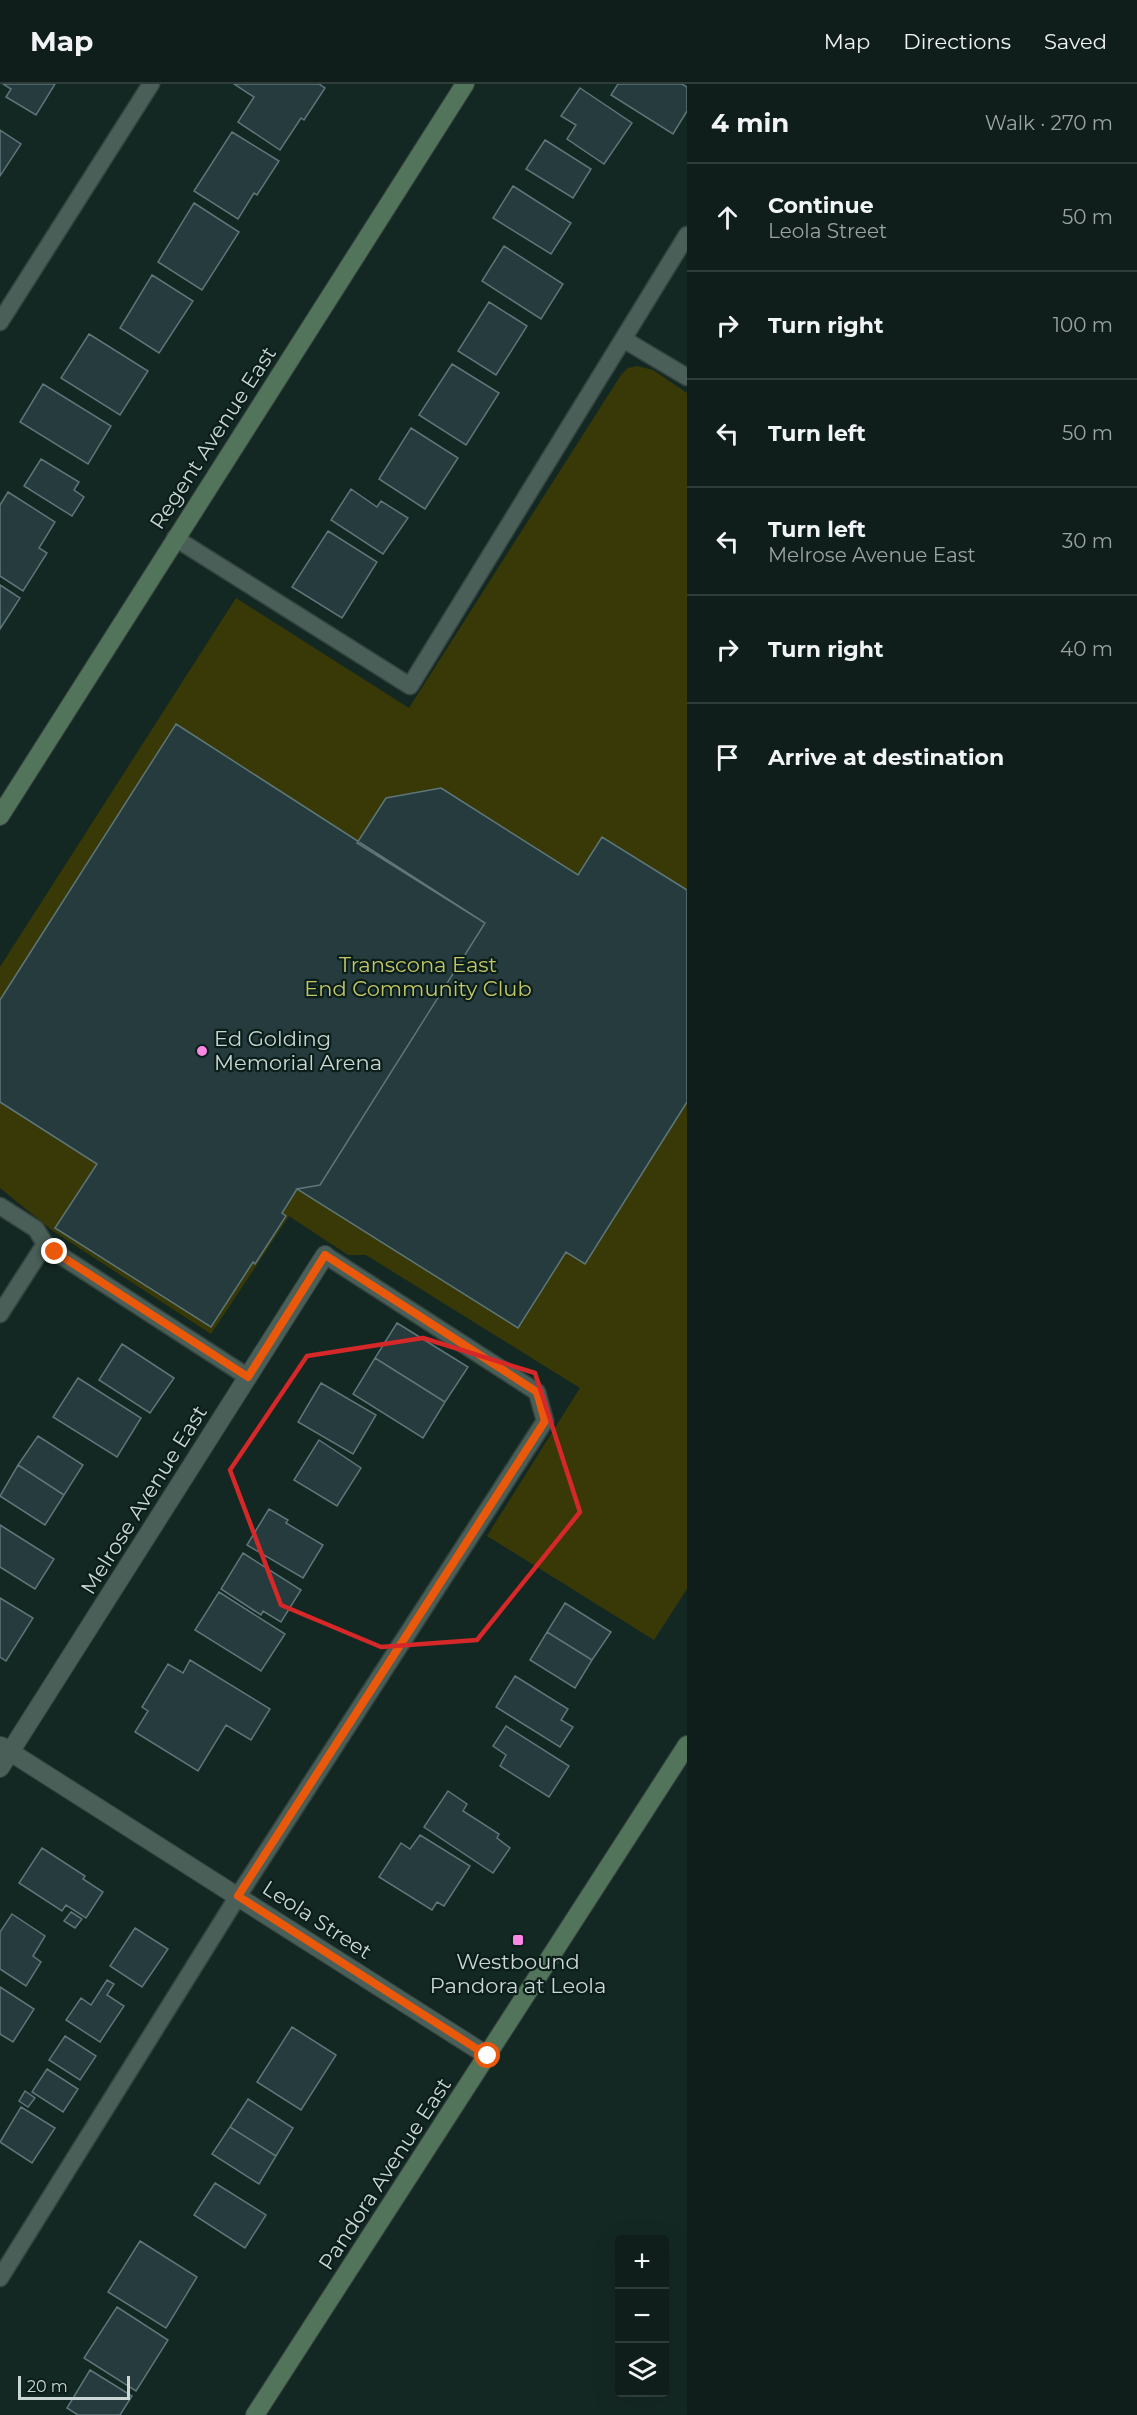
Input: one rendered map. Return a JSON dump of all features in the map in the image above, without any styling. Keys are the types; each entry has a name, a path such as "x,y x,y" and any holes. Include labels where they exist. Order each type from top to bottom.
{"street":[{"name":"Regent Avenue East","path":"0,816 465,84"},
{"name":"Melrose Avenue East","path":"0,1768 5,1749 325,1255"},
{"name":"Pandora Avenue East","path":"255,2415 687,1745"},
{"name":"Leola Street","path":"5,1749 488,2056"}],"lane":[{"path":"0,322 151,84"},
{"path":"176,538 410,686 687,235"},
{"path":"623,339 687,377"},
{"path":"0,1206 36,1229 45,1244 248,1377"},
{"path":"0,1314 45,1244"},
{"path":"0,2278 238,1896 545,1421 537,1392 325,1255"}],"highlighted area":[{"path":"423,1338 535,1373 580,1512 477,1640 381,1647 281,1605 230,1470 307,1356"}],"green space":[{"name":"Transcona East End Community Club","path":"637,366 653,370 687,393 687,1589 654,1640 487,1536 580,1388 366,1255 348,1255 289,1216 211,1334 53,1231 0,1188 0,967 236,598 409,708 621,375 628,368"}],"building":[{"path":"3,84 55,84 36,115 6,97 11,89"},
{"path":"234,84 319,84 325,88 304,120 301,118 280,150 238,122 254,97"},
{"path":"618,84 682,84 687,87 687,111 673,134 611,95"},
{"path":"580,88 632,123 604,164 567,139 576,125 561,116"},
{"path":"0,130 21,144 0,176"},
{"path":"232,132 279,161 257,195 254,193 238,219 194,191"},
{"path":"545,140 591,169 573,198 526,169"},
{"path":"513,186 571,223 551,254 493,218"},
{"path":"194,203 239,232 202,290 158,262"},
{"path":"504,246 563,284 541,319 482,281"},
{"path":"152,275 193,301 159,353 120,328"},
{"path":"489,302 527,326 496,375 458,351"},
{"path":"89,334 148,371 120,415 61,378"},
{"path":"452,364 499,393 466,445 419,415"},
{"path":"43,384 111,426 88,464 20,422"},
{"path":"411,428 458,458 425,509 379,479"},
{"path":"41,459 79,482 74,490 84,497 72,516 24,486"},
{"path":"351,489 377,507 381,501 408,518 383,554 331,520"},
{"path":"8,492 55,522 39,548 47,553 23,591 0,576 0,505"},
{"path":"328,531 377,562 342,618 292,587"},
{"path":"0,585 20,598 0,629"},
{"name":"Ed Golding Memorial Arena","path":"176,724 485,923 320,1185 297,1189 282,1213 286,1216 211,1327 55,1228 97,1164 0,1102 0,1000"},
{"path":"441,788 578,875 602,837 687,890 687,1102 585,1264 566,1252 518,1328 297,1189 320,1185 485,923 357,843 386,798"},
{"path":"397,1323 468,1367 445,1402 375,1358"},
{"path":"122,1344 174,1378 150,1413 99,1380"},
{"path":"375,1358 445,1402 423,1438 353,1394"},
{"path":"78,1378 141,1418 117,1457 53,1417"},
{"path":"321,1383 376,1415 353,1454 298,1422"},
{"path":"38,1436 83,1465 64,1495 18,1465"},
{"path":"319,1440 361,1468 337,1506 294,1480"},
{"path":"18,1465 64,1495 45,1525 0,1496"},
{"path":"269,1509 288,1520 286,1523 323,1545 303,1578 247,1545"},
{"path":"0,1525 54,1559 35,1589 0,1567"},
{"path":"243,1553 301,1590 281,1622 263,1611 261,1615 221,1589"},
{"path":"219,1592 285,1634 261,1671 195,1630"},
{"path":"0,1598 33,1618 6,1661 0,1657"},
{"path":"565,1603 611,1632 592,1660 547,1632"},
{"path":"547,1632 592,1660 575,1688 530,1660"},
{"path":"190,1660 270,1709 251,1740 226,1725 198,1771 135,1732 148,1711 142,1707 168,1664 183,1673"},
{"path":"515,1676 568,1709 561,1720 573,1727 560,1747 496,1707"},
{"path":"506,1726 569,1766 549,1797 500,1766 506,1755 493,1746"},
{"path":"448,1791 467,1804 463,1811 499,1834 497,1838 510,1848 493,1873 424,1827"},
{"path":"420,1835 470,1866 444,1906 437,1902 432,1910 379,1877 401,1843 410,1849"},
{"path":"42,1848 85,1876 83,1879 103,1892 86,1918 66,1905 62,1911 19,1883"},
{"path":"71,1912 82,1919 75,1928 64,1921"},
{"path":"12,1914 45,1936 33,1956 41,1962 26,1986 0,1969 0,1932"},
{"path":"135,1928 168,1949 142,1987 110,1966"},
{"path":"107,1980 114,1984 107,1995 124,2006 100,2042 66,2020 81,1998 91,2005"},
{"path":"0,1987 34,2009 13,2042 0,2034"},
{"path":"292,2027 336,2055 301,2110 257,2082"},
{"path":"65,2036 96,2056 80,2080 49,2060"},
{"path":"47,2069 78,2089 63,2112 32,2092"},
{"path":"25,2091 35,2098 28,2107 19,2101"},
{"path":"248,2099 293,2128 276,2156 230,2127"},
{"path":"21,2107 55,2128 32,2163 0,2142"},
{"path":"230,2127 276,2156 259,2184 212,2154"},
{"path":"215,2183 266,2215 245,2248 194,2215"},
{"path":"140,2241 197,2277 166,2328 108,2292"},
{"path":"117,2307 168,2340 136,2391 84,2358"},
{"path":"90,2370 132,2396 120,2415 78,2415 67,2408"}],"place":[{"name":"Ed Golding Memorial Arena","path":"202,1051"},
{"name":"Westbound Pandora at Leola","path":"518,1940"}],"route":[{"path":"55,1252 248,1377 325,1255 537,1392 545,1421 238,1896 488,2056"}]}
